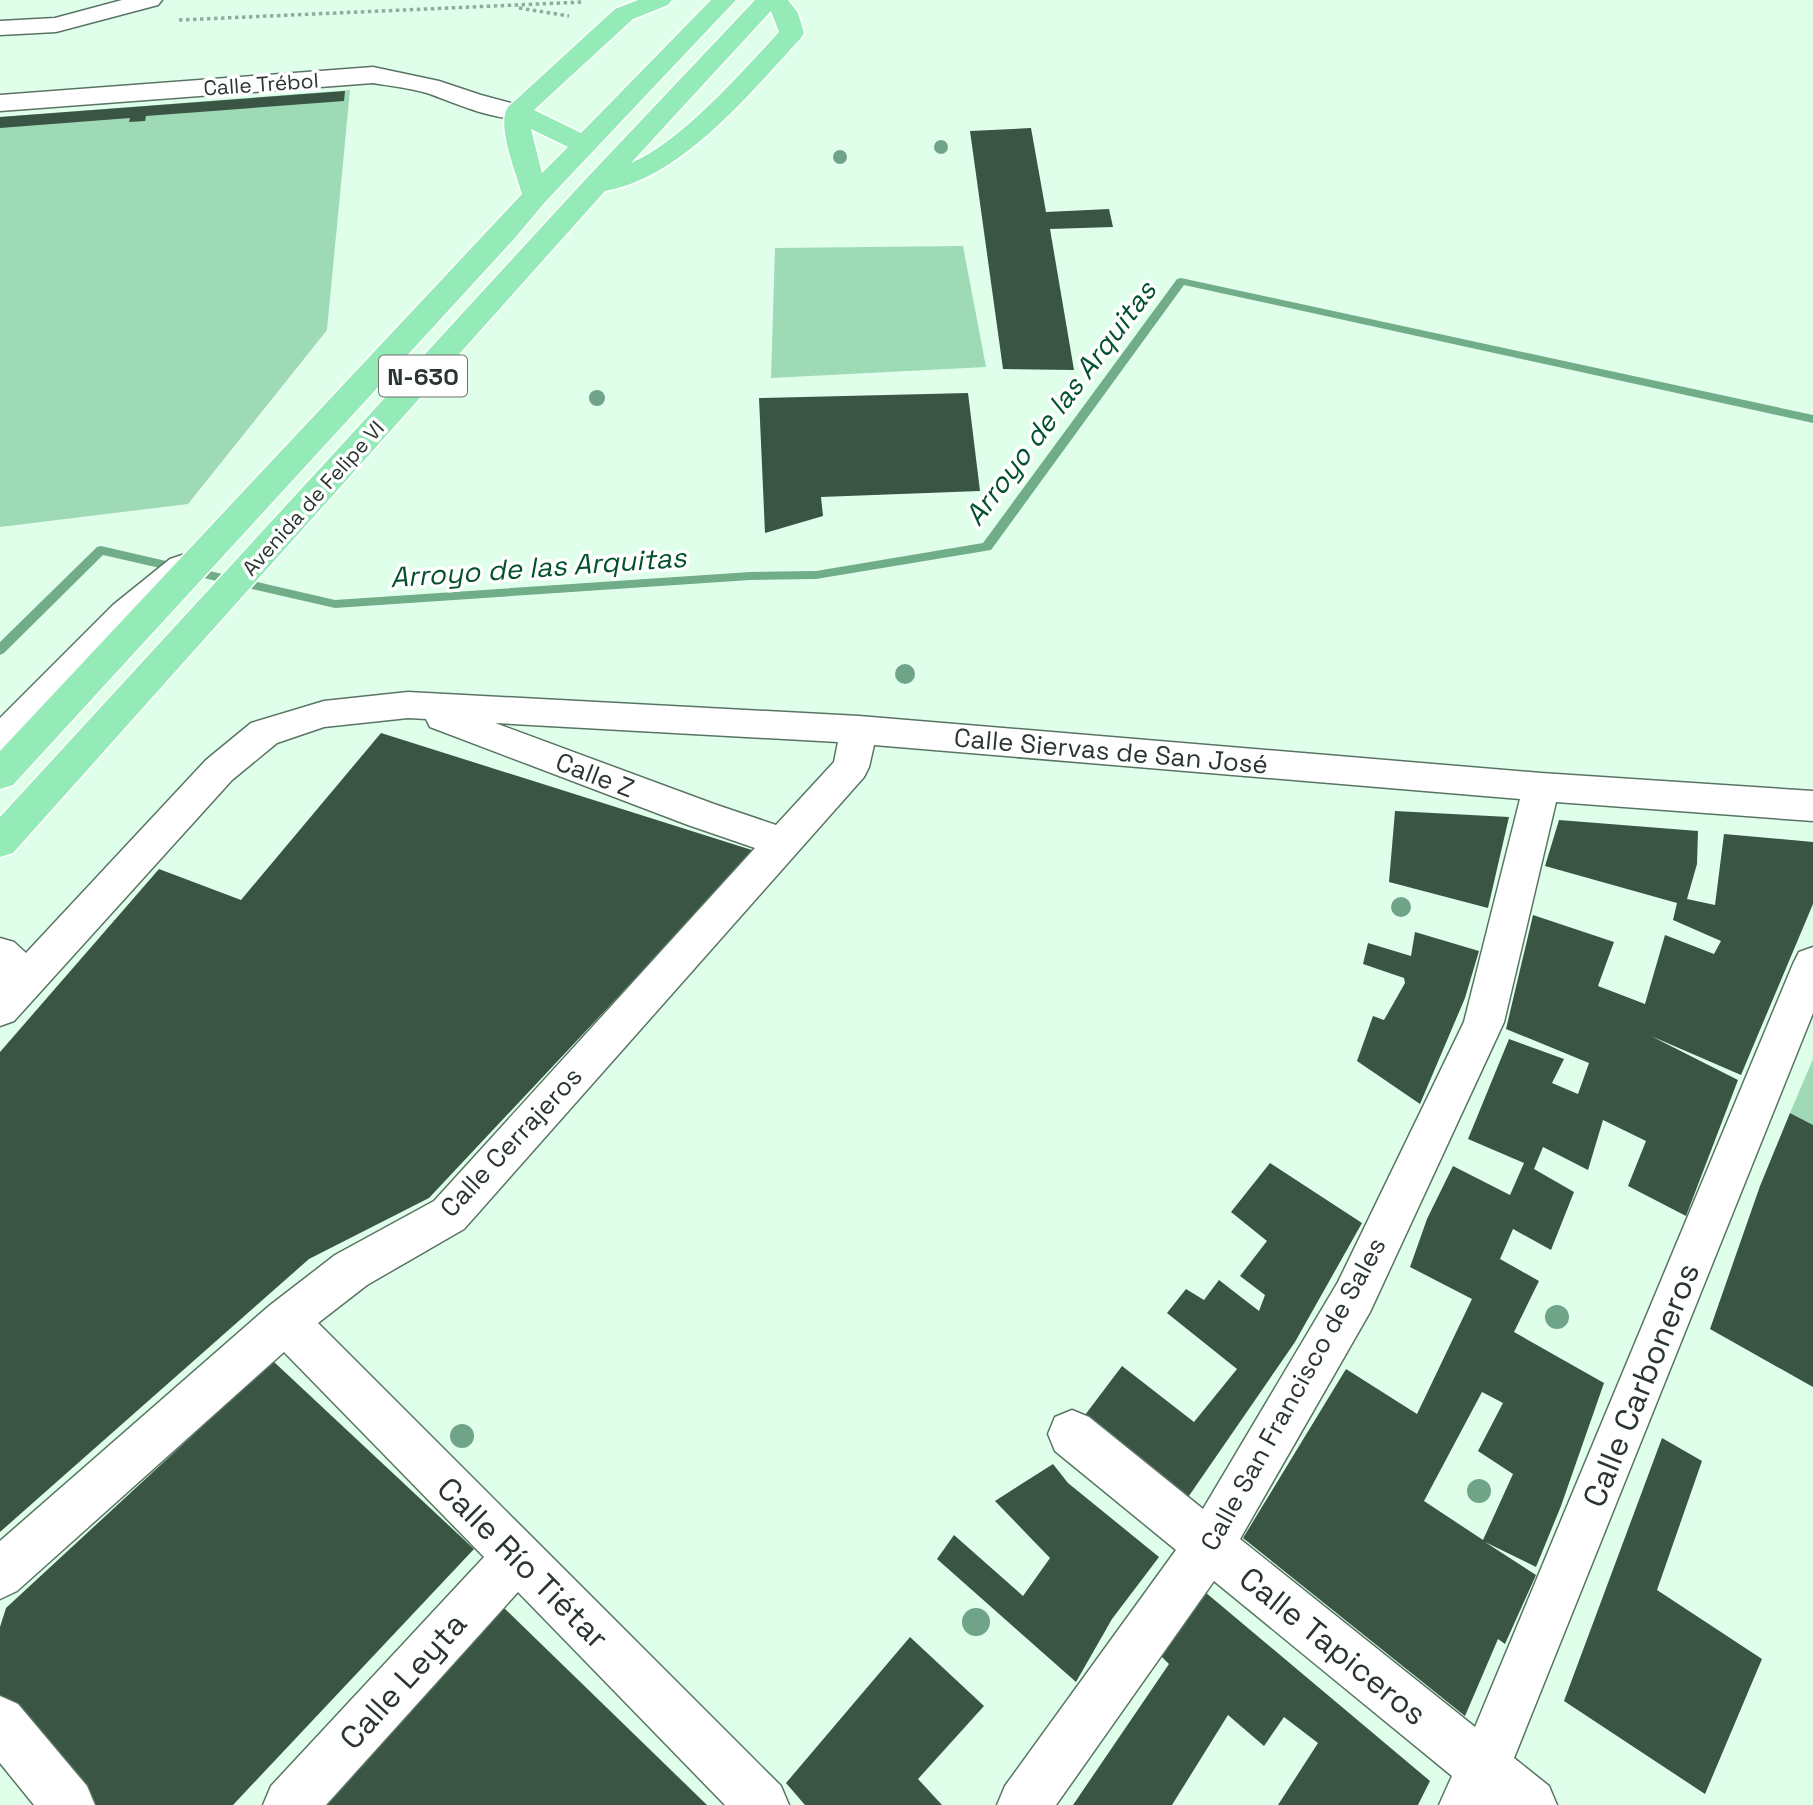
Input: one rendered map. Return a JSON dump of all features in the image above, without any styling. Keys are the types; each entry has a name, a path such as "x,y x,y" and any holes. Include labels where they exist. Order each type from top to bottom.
{"highway":[{"path":"517,112 624,14 660,0"},
{"name":"Avenida de Felipe VI","path":"0,775 504,233 536,195 724,0"},
{"name":"Avenida de Felipe VI","path":"0,842 593,188 768,0"},
{"path":"517,112 519,140 536,195 593,188 660,160 730,99 792,33 786,13 775,0"},
{"path":"517,112 585,145"}],"street":[{"path":"0,28 56,25 150,0"},
{"name":"Calle Trébol","path":"0,103 373,75 430,86 472,101 517,112"},
{"path":"0,740 125,614 230,528"},
{"path":"0,1009 13,966 219,770 264,733 324,714 408,705"},
{"name":"Calle Siervas de San José","path":"408,705 859,730 1541,787 1813,806"},
{"name":"Calle Z","path":"408,705 701,815 783,842"},
{"name":"Calle Cerrajeros","path":"0,1574 285,1321 351,1270 449,1215 851,767 859,730"},
{"name":"Calle San Francisco de Sales","path":"1024,1805 1209,1546 1354,1297 1484,1022 1541,787"},
{"name":"Calle Carboneros","path":"1475,1787 1813,964"},
{"name":"Calle Río Tiétar","path":"285,1321 762,1805"},
{"name":"Calle Tapiceros","path":"1072,1434 1209,1546 1475,1787 1530,1805"},
{"name":"Calle Leyta","path":"290,1805 517,1557"},
{"path":"0,1722 68,1805"}],"path":[{"path":"179,20 585,2"},
{"path":"508,6 569,15 582,30 584,51"}],"green space":[{"path":"350,90 327,330 188,504 0,527 0,117"},
{"path":"963,246 986,367 771,378 775,248"},
{"path":"1813,1059 1813,1125 1790,1113"}],"building":[{"path":"345,91 344,101 146,116 145,121 129,122 130,118 0,128 0,117"},
{"path":"1031,128 1046,212 1109,209 1113,227 1050,229 1074,370 1003,369 970,131"},
{"path":"968,393 980,491 821,497 823,516 765,533 759,398"},
{"path":"381,733 755,851 429,1198 309,1259 0,1532 0,1052 159,869 241,900"},
{"path":"1395,811 1509,817 1488,908 1389,882"},
{"path":"1559,820 1698,831 1697,864 1687,899 1715,905 1724,834 1813,842 1813,904 1741,1075 1651,1036 1738,1080 1686,1216 1628,1186 1646,1141 1603,1120 1588,1170 1543,1147 1534,1169 1574,1192 1551,1250 1513,1229 1500,1259 1539,1281 1514,1332 1604,1383 1561,1506 1536,1567 1485,1542 1536,1575 1505,1644 1498,1639 1465,1716 1243,1538 1346,1369 1417,1414 1472,1299 1410,1267 1427,1219 1453,1166 1510,1195 1524,1163 1468,1139 1509,1039 1564,1059 1552,1083 1578,1094 1589,1063 1506,1029 1533,915 1614,942 1598,986 1645,1004 1665,935 1714,954 1721,941 1673,920 1677,903 1545,866","holes":["1482,1392 1503,1403 1478,1451 1513,1474 1483,1540 1424,1501"]},
{"path":"1415,932 1479,951 1465,998 1420,1104 1357,1061 1373,1016 1384,1020 1405,983 1404,978 1363,964 1368,943 1411,956"},
{"path":"1790,1113 1813,1125 1813,1387 1710,1329 1760,1186"},
{"path":"1270,1163 1362,1223 1295,1342 1182,1506 1079,1423 1122,1366 1194,1422 1237,1369 1167,1313 1186,1289 1204,1300 1219,1280 1259,1311 1265,1295 1240,1276 1267,1241 1231,1212"},
{"path":"273,1361 474,1549 233,1805 84,1805 0,1718 0,1627 6,1608"},
{"path":"1662,1438 1702,1461 1657,1590 1762,1659 1705,1794 1564,1701"},
{"path":"1053,1464 1068,1483 1159,1557 1112,1619 1076,1682 937,1559 954,1535 1023,1596 1050,1558 995,1501"},
{"path":"1205,1592 1430,1781 1418,1805 1278,1805 1318,1743 1284,1717 1264,1746 1228,1715 1172,1805 1073,1805 1169,1664 1160,1655"},
{"path":"503,1607 707,1805 320,1805"},
{"path":"910,1637 984,1706 918,1779 942,1805 805,1805 786,1783"}],"waterway":[{"name":"Arroyo de las Arquitas","path":"0,650 101,550 335,604 750,576 816,575 987,547 1181,281 1813,419"}]}
